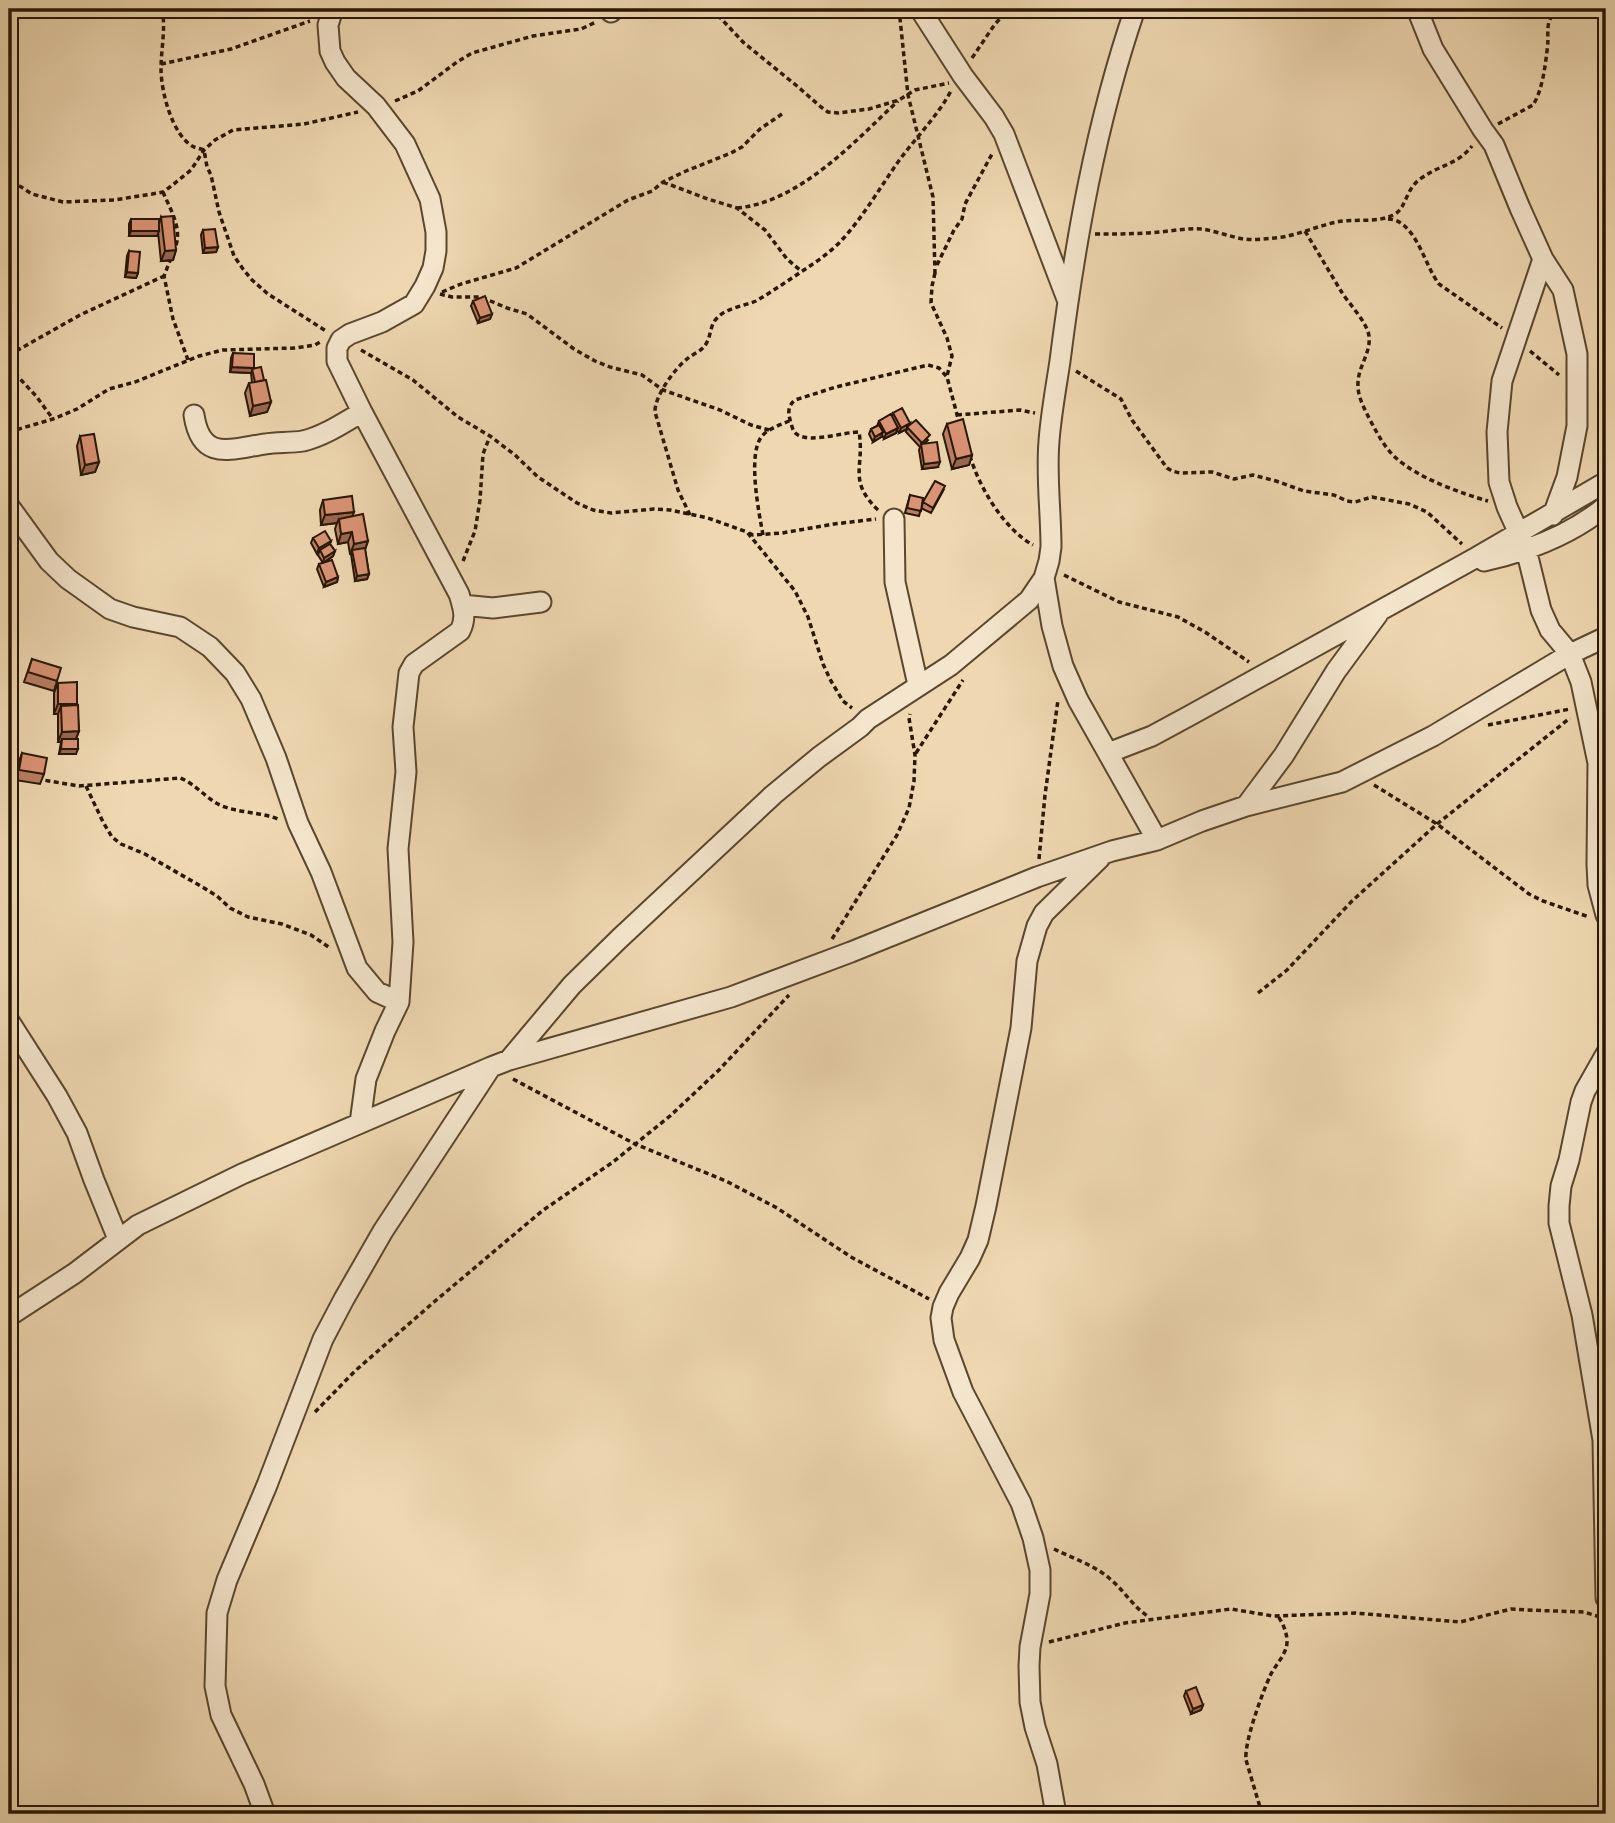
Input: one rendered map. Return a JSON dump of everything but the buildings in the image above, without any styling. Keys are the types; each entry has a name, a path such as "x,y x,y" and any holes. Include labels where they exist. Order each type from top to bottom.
{"street":[{"path":"920,9 961,77 994,117 1004,134 1067,299"},
{"path":"1135,9 1107,100 1067,299 1049,442 1051,524 1047,565 1052,626 1063,666 1078,700 1157,840"},
{"path":"1417,9 1433,49 1501,158 1543,260 1563,290 1577,355 1577,426 1566,477 1548,517"},
{"path":"332,10 328,25 330,51 335,62 346,78 376,106 405,144 425,186 433,210 436,232 433,268 414,304 382,322 337,338 337,361 460,599 465,614 465,623 460,631 414,664 409,673 402,727 406,772 398,849 403,942 399,1002 384,1031 366,1079 360,1123"},
{"path":"1543,260 1502,381 1497,432 1499,482 1522,541 1541,610 1550,630 1570,654 1581,682 1598,763 1597,864 1601,916"},
{"path":"194,415 202,440 212,447 231,450 311,439 362,412"},
{"path":"1457,568 1503,557 1548,517 1606,482"},
{"path":"1506,505 1524,514 1548,517"},
{"path":"9,506 49,561 91,596 110,609 180,627 210,646 235,673 251,699 276,758 299,827 321,872 357,968 377,992 399,1002"},
{"path":"1108,753 1152,736 1477,557 1522,541 1563,535 1606,506"},
{"path":"894,519 895,582 917,686"},
{"path":"265,1814 254,1784 221,1715 215,1686 217,1613 227,1580 323,1339 383,1231 500,1063 572,985 773,795 868,719 951,665 1029,600 1047,565"},
{"path":"460,599 493,608 541,602"},
{"path":"1246,806 1284,755 1335,671 1383,608"},
{"path":"9,1316 75,1273 138,1225 360,1123 500,1063 731,997 1037,877 1157,840 1246,806 1342,782 1433,736 1570,654 1606,637"},
{"path":"1056,1814 1047,1764 1030,1702 1030,1647 1040,1594 1040,1570 1021,1503 976,1419 951,1362 943,1340 941,1318 949,1293 978,1240 1021,1028 1027,961 1037,926 1044,913 1103,855"},
{"path":"9,1021 44,1074 77,1133 118,1239"},
{"path":"1606,1054 1581,1101 1561,1186 1559,1223 1582,1315 1603,1440 1606,1598"}],"path":[{"path":"162,9 161,64 164,92 171,117 192,146 204,150"},
{"path":"712,9 744,43 828,112 869,109 899,100"},
{"path":"899,9 908,94 933,197 935,274"},
{"path":"690,515 678,490 654,405 677,367 701,350 716,319 755,301 823,257 851,229 899,160 944,103 995,24 1009,9"},
{"path":"1386,219 1398,212 1412,185 1425,175 1462,157 1483,130 1533,105 1540,89 1548,49 1547,26 1557,9"},
{"path":"161,64 231,49 301,25 332,10"},
{"path":"9,172 18,185 32,194 63,202 114,200 163,191 191,170 204,150 220,136 233,130 304,124 349,115 408,97 472,53 533,36 581,29 602,19 611,10"},
{"path":"663,182 737,208 750,207 774,199 829,165 908,94 915,90 947,84 961,77"},
{"path":"769,430 663,390 642,375 610,367 574,349 527,314 481,297 438,294 461,284 516,268 628,200 742,147 782,114"},
{"path":"947,377 952,356 931,303 932,286 938,262 962,219 965,204 1004,134"},
{"path":"204,150 219,212 234,256 252,280 268,294 337,338 413,380 457,417 490,436 515,455 538,477 577,503 593,510 611,513 654,509 708,518 753,535 885,517 869,501 860,486 859,432 818,437 798,435 794,431 788,411 790,405 795,400 836,387 928,365 939,368 947,377 961,429"},
{"path":"163,191 178,229 178,240 164,276 173,318 188,360"},
{"path":"737,208 765,230 787,258 802,271"},
{"path":"1078,234 1200,229 1241,239 1258,239 1278,238 1340,221 1395,219 1410,230 1439,284 1516,339 1576,390"},
{"path":"1306,231 1366,327 1369,336 1368,350 1357,383 1364,408 1380,439 1402,462 1428,478 1461,494 1506,505"},
{"path":"9,355 80,315 164,276"},
{"path":"9,432 53,419 86,405 109,389 135,382 188,360 223,350 306,347 337,338"},
{"path":"1060,360 1121,399 1132,420 1172,471 1193,474 1212,472 1234,479 1253,475 1304,491 1334,495 1347,501 1378,497 1409,504 1427,512 1477,557"},
{"path":"9,367 53,419"},
{"path":"957,415 1020,410 1053,415"},
{"path":"763,535 754,476 757,443 769,430 791,420"},
{"path":"460,599 460,566 472,539 478,513 483,454 490,436"},
{"path":"968,451 975,472 989,498 1007,523 1047,565 1069,579 1119,602 1178,617 1205,632 1265,674"},
{"path":"744,531 762,549 795,592 808,617 822,664 843,701 868,719"},
{"path":"1037,877 1063,666"},
{"path":"915,755 968,671"},
{"path":"816,964 861,896 897,835 909,808 915,782 915,755 909,718 917,686"},
{"path":"1484,726 1586,705"},
{"path":"1258,993 1287,970 1352,901 1437,824 1586,705"},
{"path":"9,772 21,775"},
{"path":"1357,775 1437,824 1528,894 1583,916 1601,916"},
{"path":"34,778 79,786 180,779 188,781 222,806 266,815 299,827"},
{"path":"86,786 103,822 121,844 145,854 248,917 282,924 311,935 330,948"},
{"path":"313,1414 355,1371 434,1301 542,1211 613,1162 670,1115 719,1070 789,995"},
{"path":"500,1063 635,1144 726,1181 777,1208 851,1257 943,1307"},
{"path":"1030,1531 1048,1546 1100,1570 1150,1619"},
{"path":"1030,1647 1125,1623 1231,1609 1278,1616 1355,1613 1460,1622 1511,1609 1584,1612 1606,1620"},
{"path":"1262,1814 1245,1752 1270,1676 1287,1644 1284,1626 1278,1616"}]}
